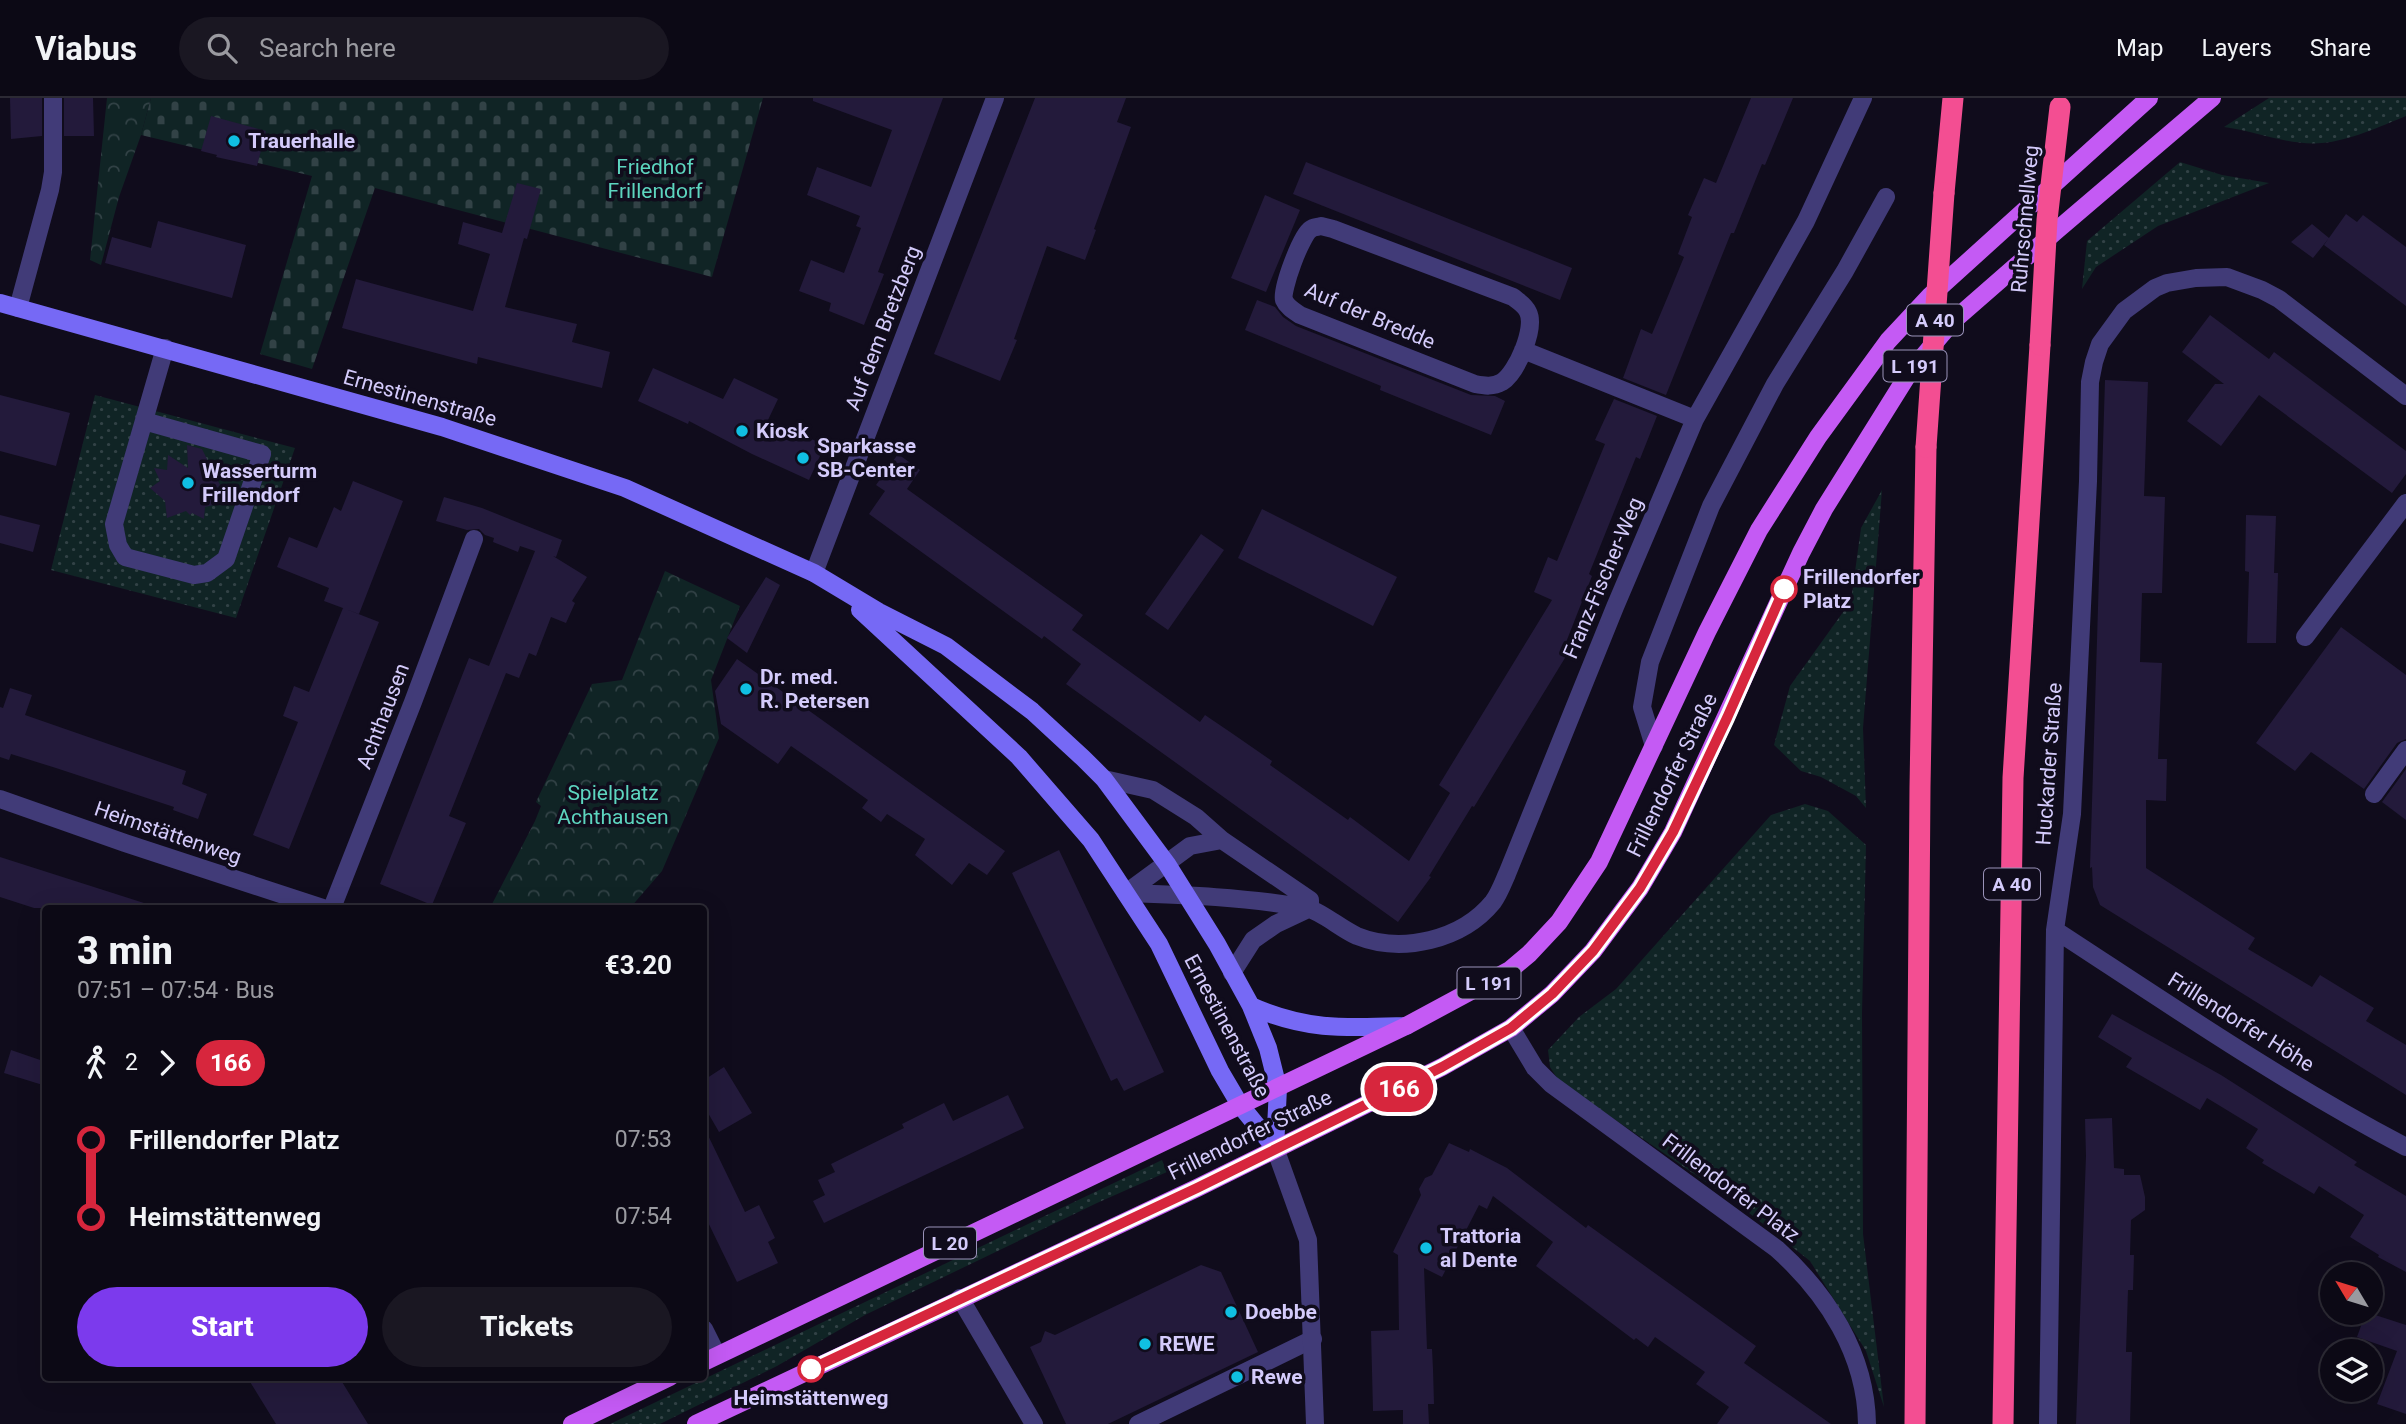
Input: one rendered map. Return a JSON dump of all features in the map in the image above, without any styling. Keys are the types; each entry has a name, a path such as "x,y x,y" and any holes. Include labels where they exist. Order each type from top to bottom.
{"highway":[{"name":"A 40","path":"1915,1424 1920,787 1926,447 1953,98"},
{"name":"Ruhrschnellweg","path":"2003,1424 2013,778 2047,220 2060,102"}],"main road":[{"name":"Frillendorfer Straße","path":"710,1358 1406,1026 1510,970 1529,954 1559,922 1599,862 1707,632 1759,530 1818,437 1888,341 1930,296 2148,98"},
{"name":"Frillendorfer Straße","path":"695,1424 1197,1188 1442,1067 1511,1028 1552,994 1593,951 1640,888 1673,832 1727,718 1777,602 1824,509 1909,373 1954,321 2212,98"},
{"name":"Ernestinenstraße","path":"0,303 454,431 625,488 814,573 879,612 946,646 999,684 1047,724 1104,779 1167,864 1251,1006 1268,1048 1278,1088 1275,1148"},
{"name":"Ernestinenstraße","path":"814,573 874,621 1019,757 1091,840 1159,944 1220,1071 1240,1105 1275,1148"},
{"name":"L 191","path":"1251,1006 1310,1025 1337,1028 1406,1026"},
{"path":"572,1424 662,1381"}],"street":[{"path":"19,308 52,181 52,98"},
{"name":"Auf dem Bretzberg","path":"814,573 995,98"},
{"name":"Franz-Fischer-Weg","path":"1126,893 1220,897 1310,908 1359,936 1376,941 1403,942 1430,940 1452,934 1474,920 1495,900 1695,419 1806,221 1863,98"},
{"path":"1654,746 1642,708 1650,662 1711,506 1775,384 1845,271 1886,197"},
{"name":"Auf der Bredde","path":"1321,226 1333,229 1523,304 1530,315 1530,330 1523,350 1511,375 1500,383 1488,386 1475,384 1300,315 1289,307 1283,298 1284,287 1305,235 1312,228 1321,226"},
{"name":"Huckarder Straße","path":"2048,1424 2055,930 2072,814 2090,382 2100,344 2124,311 2155,288 2196,278 2227,278 2279,299 2406,396"},
{"path":"144,421 262,454 226,559 207,573 194,575 125,557 118,545 114,524 164,348"},
{"path":"1523,350 1695,419"},
{"path":"2305,637 2406,503"},
{"name":"Achthausen","path":"333,905 474,539"},
{"path":"2374,794 2406,750"},
{"name":"Franz-Fischer-Weg","path":"1104,779 1153,790 1186,810 1222,840 1310,900 1310,908"},
{"name":"Heimstättenweg","path":"0,799 314,905"},
{"path":"1126,893 1190,846 1222,840"},
{"path":"1232,973 1252,940 1310,908"},
{"name":"Frillendorfer Höhe","path":"2055,930 2247,1055 2365,1126 2406,1147"},
{"name":"Frillendorfer Platz","path":"1511,1028 1535,1068 1551,1084 1777,1249 1801,1270 1823,1297 1855,1356 1867,1404 1867,1424"},
{"path":"1275,1148 1308,1240 1315,1424"},
{"path":"960,1298 1034,1424"},
{"path":"1138,1424 1312,1339"}],"green space":[{"path":"107,98 151,98 119,197 101,265 90,260"},
{"name":"Friedhof Frillendorf","path":"151,98 763,98 712,277 375,188 312,369 260,354 312,176 141,135"},
{"path":"2269,98 2406,98 2406,116 2354,136 2322,143 2297,142 2224,127"},
{"path":"2180,162 2222,175 2269,183 2158,226 2096,267 2082,289 2087,241"},
{"path":"95,395 295,448 236,618 51,570"},
{"path":"1882,490 1863,728 1866,808 1856,796 1821,777 1801,771 1774,745 1790,686 1851,601 1861,528"},
{"name":"Spielplatz Achthausen","path":"665,571 740,606 711,680 719,738 662,871 633,905 492,905 535,821 541,806 536,802 592,684 622,680"},
{"path":"1805,804 1828,811 1866,845 1862,1013 1863,1234 1884,1407 1866,1351 1810,1261 1739,1205 1559,1081 1550,1067 1548,1050 1579,1017 1616,989 1771,815"},
{"path":"1162,1160 1167,1172 865,1315 777,1366 660,1424 610,1424 700,1381 707,1381 707,1378"}],"building":[{"path":"10,98 42,98 42,136 11,139"},
{"path":"64,98 93,98 94,136 64,136"},
{"path":"813,98 943,98 878,272 884,274 864,325 829,311 831,303 799,291 811,260 844,273 861,228 856,226 860,216 807,195 817,167 871,187 892,130 813,101"},
{"path":"1035,98 1126,98 1117,122 1131,127 1085,260 1047,246 1014,339 1017,340 1000,381 934,354"},
{"path":"1751,98 1793,98 1734,233 1731,233 1666,395 1623,378 1641,329 1652,334 1684,257 1678,254 1692,217 1688,215 1704,178 1716,183"},
{"name":"Trauerhalle","path":"211,116 266,131 257,166 201,151"},
{"path":"1306,162 1572,268 1560,300 1293,194"},
{"path":"517,183 541,189 505,307 577,324 572,342 610,352 602,388 478,357 477,364 342,328 356,279 473,311 490,254 458,244 463,222 502,233"},
{"path":"1265,195 1300,210 1266,292 1231,278"},
{"path":"2346,214 2357,222 2363,215 2406,247 2406,306 2324,245"},
{"path":"158,221 246,245 232,298 105,263 112,237 151,248"},
{"path":"2312,224 2329,238 2313,258 2291,242"},
{"path":"1257,300 1275,307 1296,326 1471,395 1495,396 1505,401 1491,435 1380,390 1381,386 1245,330"},
{"path":"2210,315 2269,359 2274,352 2406,451 2406,474 2392,493 2259,395 2221,446 2187,421 2215,384 2224,384 2182,352"},
{"path":"653,368 723,399 734,378 778,399 768,420 825,445 809,480 689,421 688,424 638,401"},
{"path":"2105,380 2148,382 2144,496 2165,497 2162,593 2142,593 2140,662 2162,663 2158,759 2167,759 2166,801 2146,800 2146,868 2255,938 2248,949 2312,987 2320,975 2374,1008 2366,1021 2406,1045 2406,1095 2100,905 2093,887 2092,867 2090,868"},
{"path":"0,395 70,413 56,466 0,451"},
{"path":"1614,399 1657,416 1640,459 1636,457 1589,574 1592,576 1563,650 1568,653 1429,876 1431,877 1398,922 1066,684 1081,664 1044,636 1042,639 869,514 885,491 876,485 898,454 920,470 907,489 1083,615 1072,630 1200,722 1205,715 1233,734 1272,761 1270,765 1348,820 1350,817 1409,861 1450,793 1439,785 1552,600 1534,592 1548,557 1557,561 1605,444 1595,440"},
{"name":"Wasserturm Frillendorf","path":"187,445 202,449 220,485 213,493 218,504 205,507 204,519 186,511 167,518 165,501 150,488 160,481 154,468 167,470 168,455 188,468"},
{"path":"353,481 403,501 359,614 324,601 329,588 277,567 289,537 317,548 334,507 341,511"},
{"path":"444,497 482,508 562,540 556,557 553,556 587,577 572,601 575,603 566,623 551,617 536,656 529,653 519,678 506,673 449,816 466,823 432,905 380,884 469,658 489,666 535,551 520,546 518,552 493,542 494,538 479,529 467,530 436,521"},
{"path":"1262,509 1397,577 1373,626 1238,558"},
{"path":"0,515 40,525 33,552 0,543"},
{"path":"2246,515 2276,516 2276,643 2247,643 2249,572 2245,571"},
{"path":"1201,534 1224,550 1168,630 1145,614"},
{"path":"766,577 780,585 747,653 727,638"},
{"path":"343,608 379,622 289,849 253,835 298,722 283,716 294,686 309,692"},
{"path":"2341,627 2406,675 2406,739 2397,743 2364,789 2311,752 2295,771 2256,743"},
{"path":"737,659 1005,851 987,875 969,863 952,885 915,855 925,839 887,814 881,822 862,808 868,800 791,746 778,764 721,724 715,691"},
{"path":"10,688 32,695 25,715 186,771 182,784 207,794 198,819 173,810 174,807 56,768 11,754 9,760 0,757 0,707 3,708"},
{"path":"2406,769 2406,820 2382,802"},
{"path":"1059,850 1164,1072 1124,1091 1117,1078 1111,1081 1012,873"},
{"path":"0,857 144,903 42,905 42,908 34,908 0,897"},
{"path":"2112,1014 2221,1075 2357,1162 2354,1165 2406,1196 2406,1272 2378,1257 2379,1255 2350,1237 2364,1215 2319,1186 2314,1194 2262,1163 2264,1160 2246,1148 2258,1129 2207,1098 2200,1110 2126,1067 2132,1058 2098,1037"},
{"path":"11,1050 42,1061 42,1085 4,1073"},
{"path":"724,1067 752,1113 719,1132 707,1111 707,1078"},
{"path":"1008,1095 1024,1128 824,1223 813,1201 825,1195 818,1180 835,1172 831,1164 904,1128 902,1124 944,1103 953,1121"},
{"path":"2112,1118 2114,1168 2124,1169 2124,1175 2140,1175 2145,1197 2145,1210 2131,1220 2133,1290 2128,1290 2126,1352 2132,1352 2130,1424 2076,1424 2085,1119"},
{"path":"707,1133 745,1212 759,1205 775,1238 768,1242 778,1263 737,1282 707,1220"},
{"path":"1449,1143 1469,1152 1470,1149 1507,1168 1586,1228 1588,1225 1756,1346 1744,1363 1831,1424 1717,1424 1729,1407 1696,1384 1705,1372 1655,1337 1648,1347 1636,1338 1634,1340 1536,1266 1553,1242 1493,1196 1487,1209 1479,1205 1442,1277 1424,1268 1427,1349 1432,1349 1433,1369 1434,1404 1428,1404 1429,1424 1403,1424 1403,1410 1373,1411 1371,1331 1399,1330 1398,1255 1393,1252 1421,1195 1419,1189 1425,1178 1432,1175"},
{"name":"REWE","path":"1201,1265 1221,1272 1258,1352 1108,1424 1066,1424 1030,1347 1041,1342 1045,1331 1055,1335"},
{"path":"2384,1318 2406,1325 2406,1414 2377,1404 2383,1402 2383,1388 2397,1351 2383,1346 2383,1339 2357,1337 2361,1325 2384,1325"},
{"path":"249,1381 341,1381 368,1424 276,1424"}],"bus line":[{"name":"166","path":"811,1369 1197,1188 1442,1067 1511,1028 1552,994 1593,951 1640,888 1673,832 1784,589"}],"place":[{"name":"Trauerhalle","path":"234,141"},
{"name":"Kiosk","path":"742,431"},
{"name":"Sparkasse SB-Center","path":"803,458"},
{"name":"Wasserturm Frillendorf","path":"188,483"},
{"name":"Frillendorfer Platz","path":"1784,589"},
{"name":"Dr. med. R. Petersen","path":"746,689"},
{"name":"Trattoria al Dente","path":"1426,1248"},
{"name":"Doebbe","path":"1231,1312"},
{"name":"REWE","path":"1145,1344"},
{"name":"Heimstättenweg","path":"811,1369"},
{"name":"Rewe","path":"1237,1377"}]}
